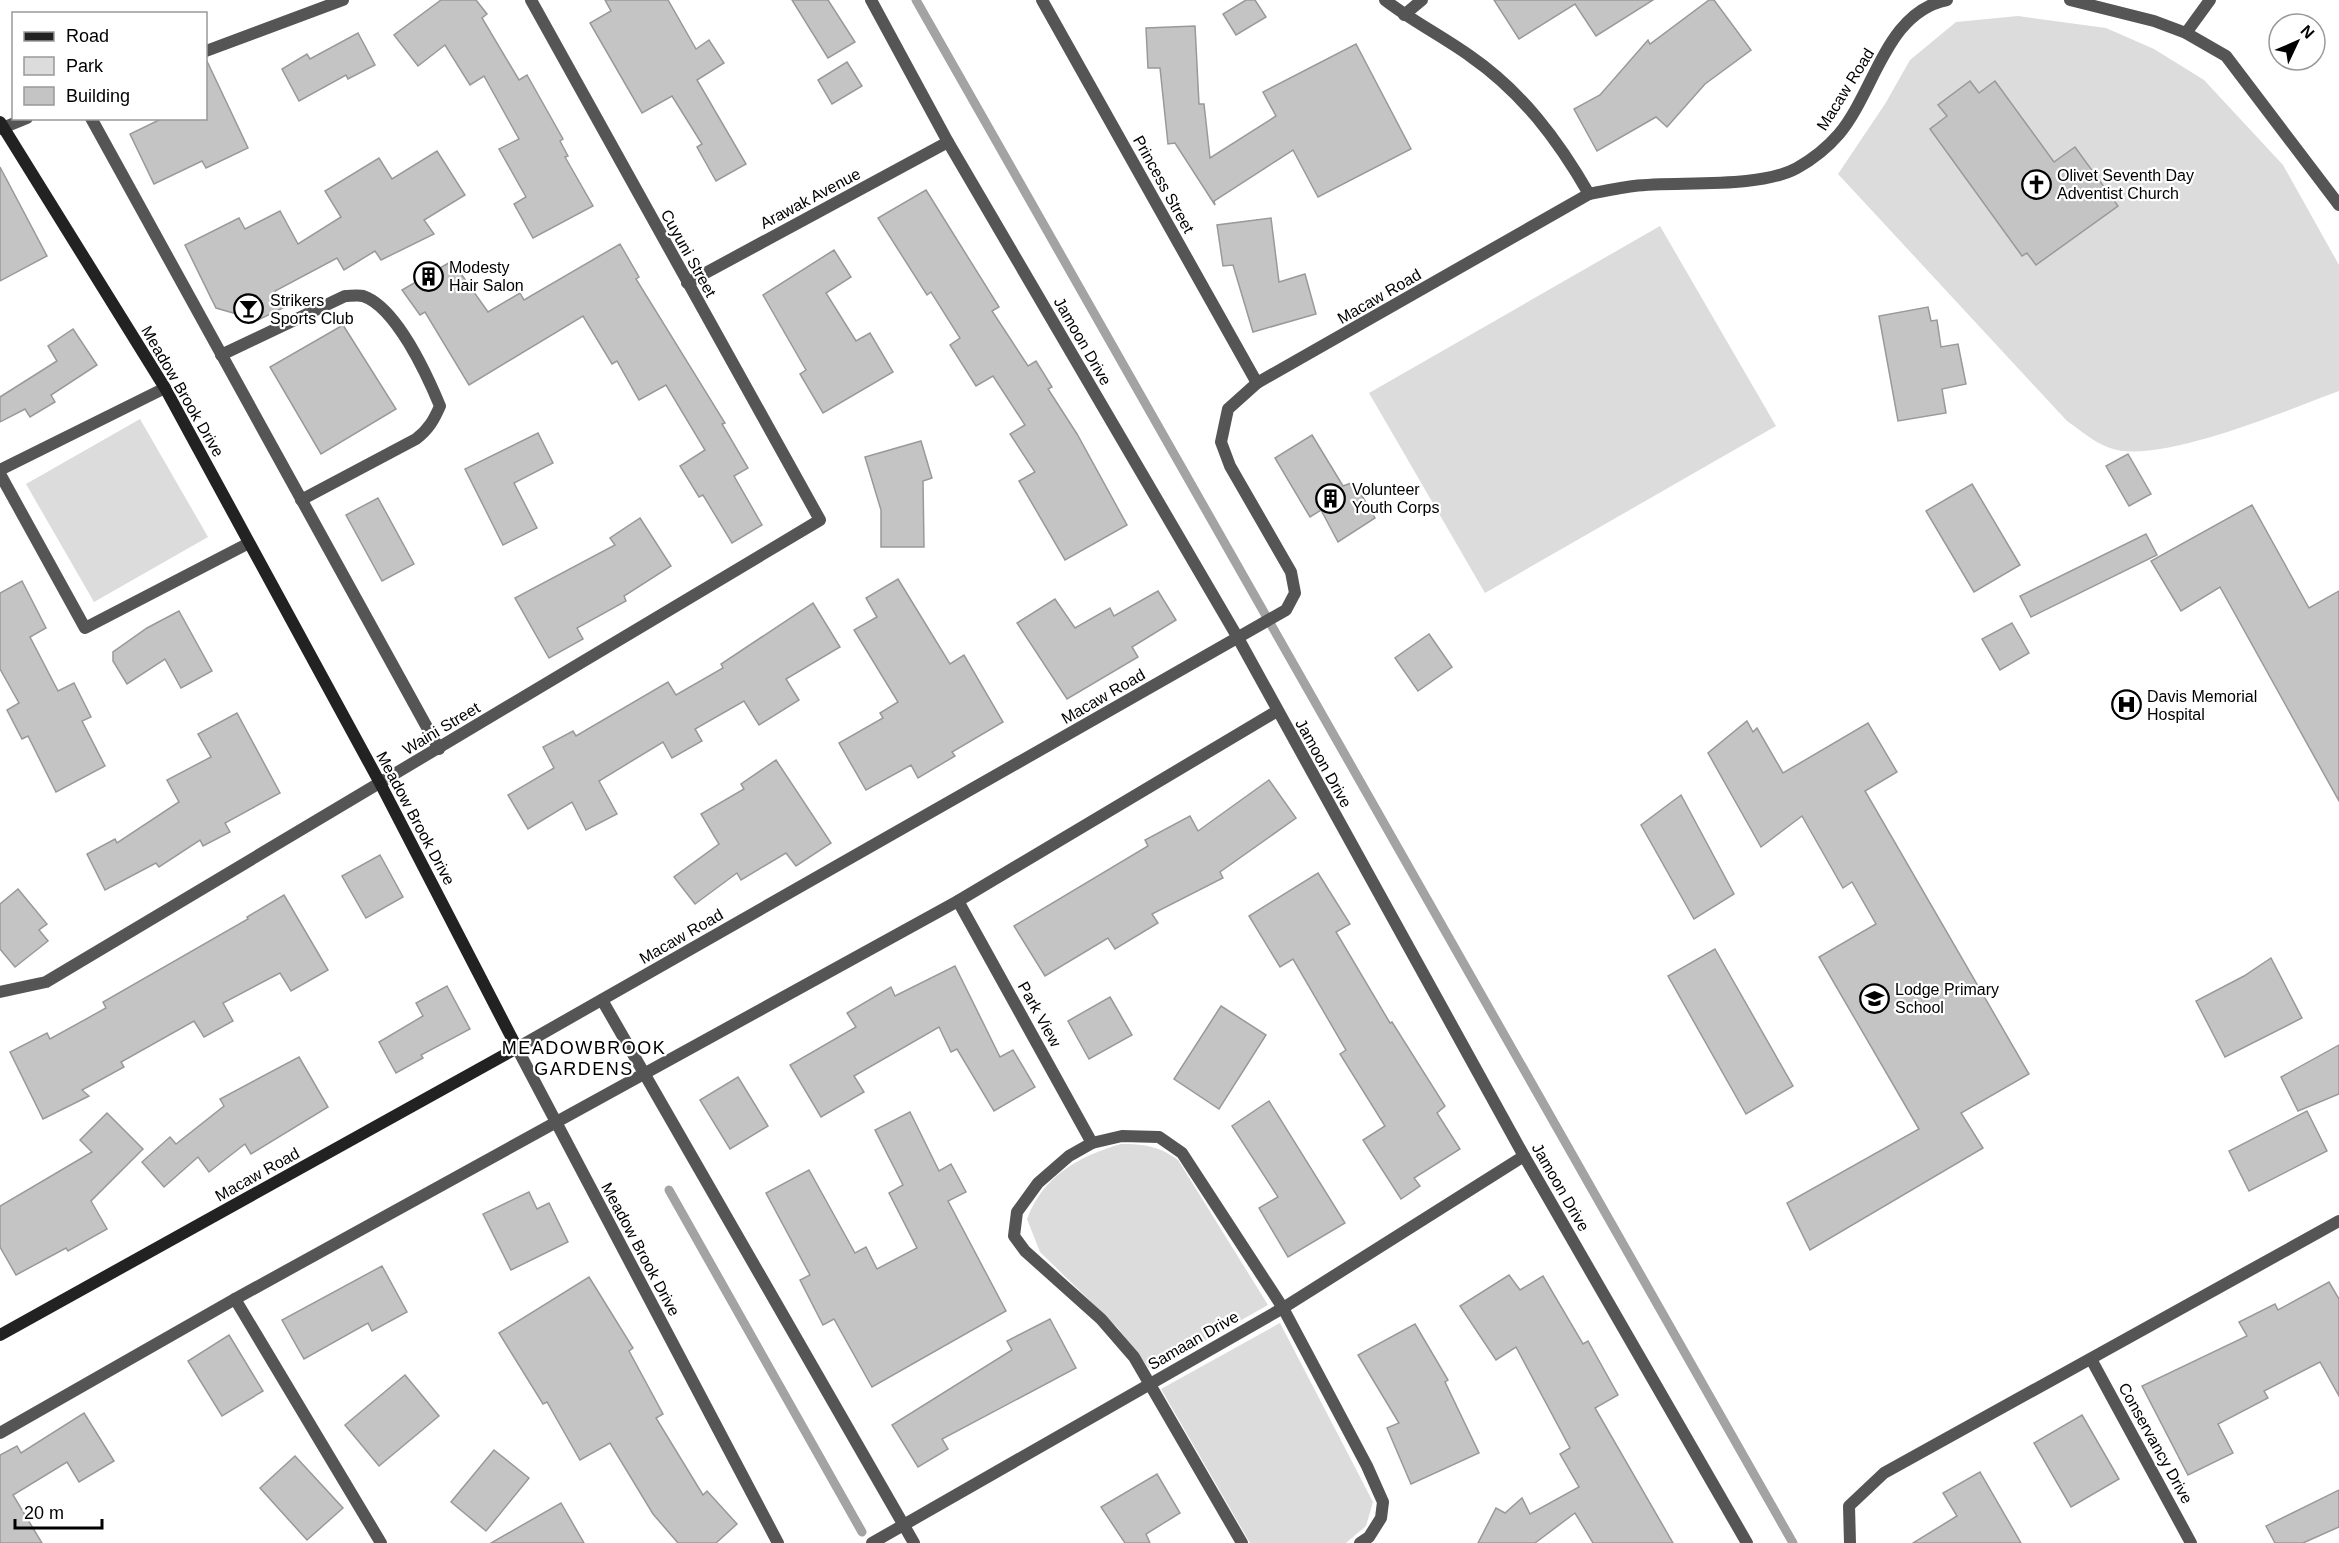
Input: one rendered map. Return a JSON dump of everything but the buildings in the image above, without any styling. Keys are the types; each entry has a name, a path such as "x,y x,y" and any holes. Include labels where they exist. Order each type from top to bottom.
{"street":[{"path":"207,51 343,0"},
{"name":"Cuyuni Street","path":"531,0 820,520"},
{"name":"Jamoon Drive","path":"871,0 948,142 1238,638 1524,1156 1747,1543"},
{"name":"Princess Street","path":"1042,0 1257,383"},
{"path":"1385,0 1404,15 1470,56 1532,110 1564,150 1589,194"},
{"path":"1404,15 1422,0"},
{"path":"1933,1 1947,0"},
{"path":"2070,0 2134,15 2186,33 2226,56 2339,205"},
{"path":"2186,33 2210,0"},
{"name":"Macaw Road","path":"0,1335 517,1048 1286,610 1295,593 1291,572 1230,466 1221,442 1228,409 1257,383 1589,194 1634,186 1764,178 1794,170 1821,153 1841,132 1906,22 1933,1"},
{"path":"1,126 20,120"},
{"path":"92,120 439,749"},
{"name":"Meadow Brook Drive","path":"1,126 165,388 380,783 556,1124 778,1543"},
{"name":"Arawak Avenue","path":"687,283 948,142"},
{"path":"221,355 345,296 362,296 381,306 397,326 424,374 440,406 426,431 416,439 301,500"},
{"path":"165,388 0,472 85,628 249,543"},
{"name":"Waini Street","path":"0,992 46,982 820,520"},
{"path":"0,1433 235,1299 645,1076 958,901 1277,711"},
{"name":"Park View","path":"958,901 1092,1143"},
{"path":"602,1000 914,1543"},
{"path":"1242,1543 1134,1357 1101,1320 1025,1251 1014,1236 1017,1212 1038,1184 1069,1156 1092,1143 1122,1136 1159,1137 1182,1153 1283,1308 1383,1502 1381,1518 1369,1537 1360,1543"},
{"name":"Samaan Drive","path":"872,1543 1283,1308 1524,1156"},
{"path":"1850,1543 1849,1506 1884,1473 2339,1221"},
{"path":"235,1299 381,1543"},
{"name":"Conservancy Drive","path":"2091,1359 2192,1543"}],"green space":[{"path":"2018,16 2106,28 2154,49 2204,80 2283,165 2339,265 2339,391 2257,422 2190,443 2131,451 2104,446 2067,421 1838,174 1885,104 1910,60 1956,22"},
{"path":"1660,226 1776,426 1485,593 1369,393"},
{"path":"140,419 208,537 94,602 26,484"},
{"path":"1121,1144 1151,1147 1178,1160 1268,1305 1151,1371 1117,1327 1040,1252 1027,1219 1043,1191 1064,1170 1091,1155"},
{"path":"1280,1323 1373,1502 1366,1526 1346,1543 1250,1543 1161,1389"}],"waterway":[{"path":"916,0 1793,1543"},
{"path":"669,1190 862,1532"}],"place":[{"name":"Olivet Seventh Day Adventist Church","path":"2036,184"},
{"name":"Modesty Hair Salon","path":"428,276"},
{"name":"Strikers Sports Club","path":"249,309"},
{"name":"Volunteer Youth Corps","path":"1331,498"},
{"name":"Davis Memorial Hospital","path":"2126,705"},
{"name":"Lodge Primary School","path":"1874,998"}],"district":[{"name":"MEADOWBROOK GARDENS","path":"584,1058"}]}
